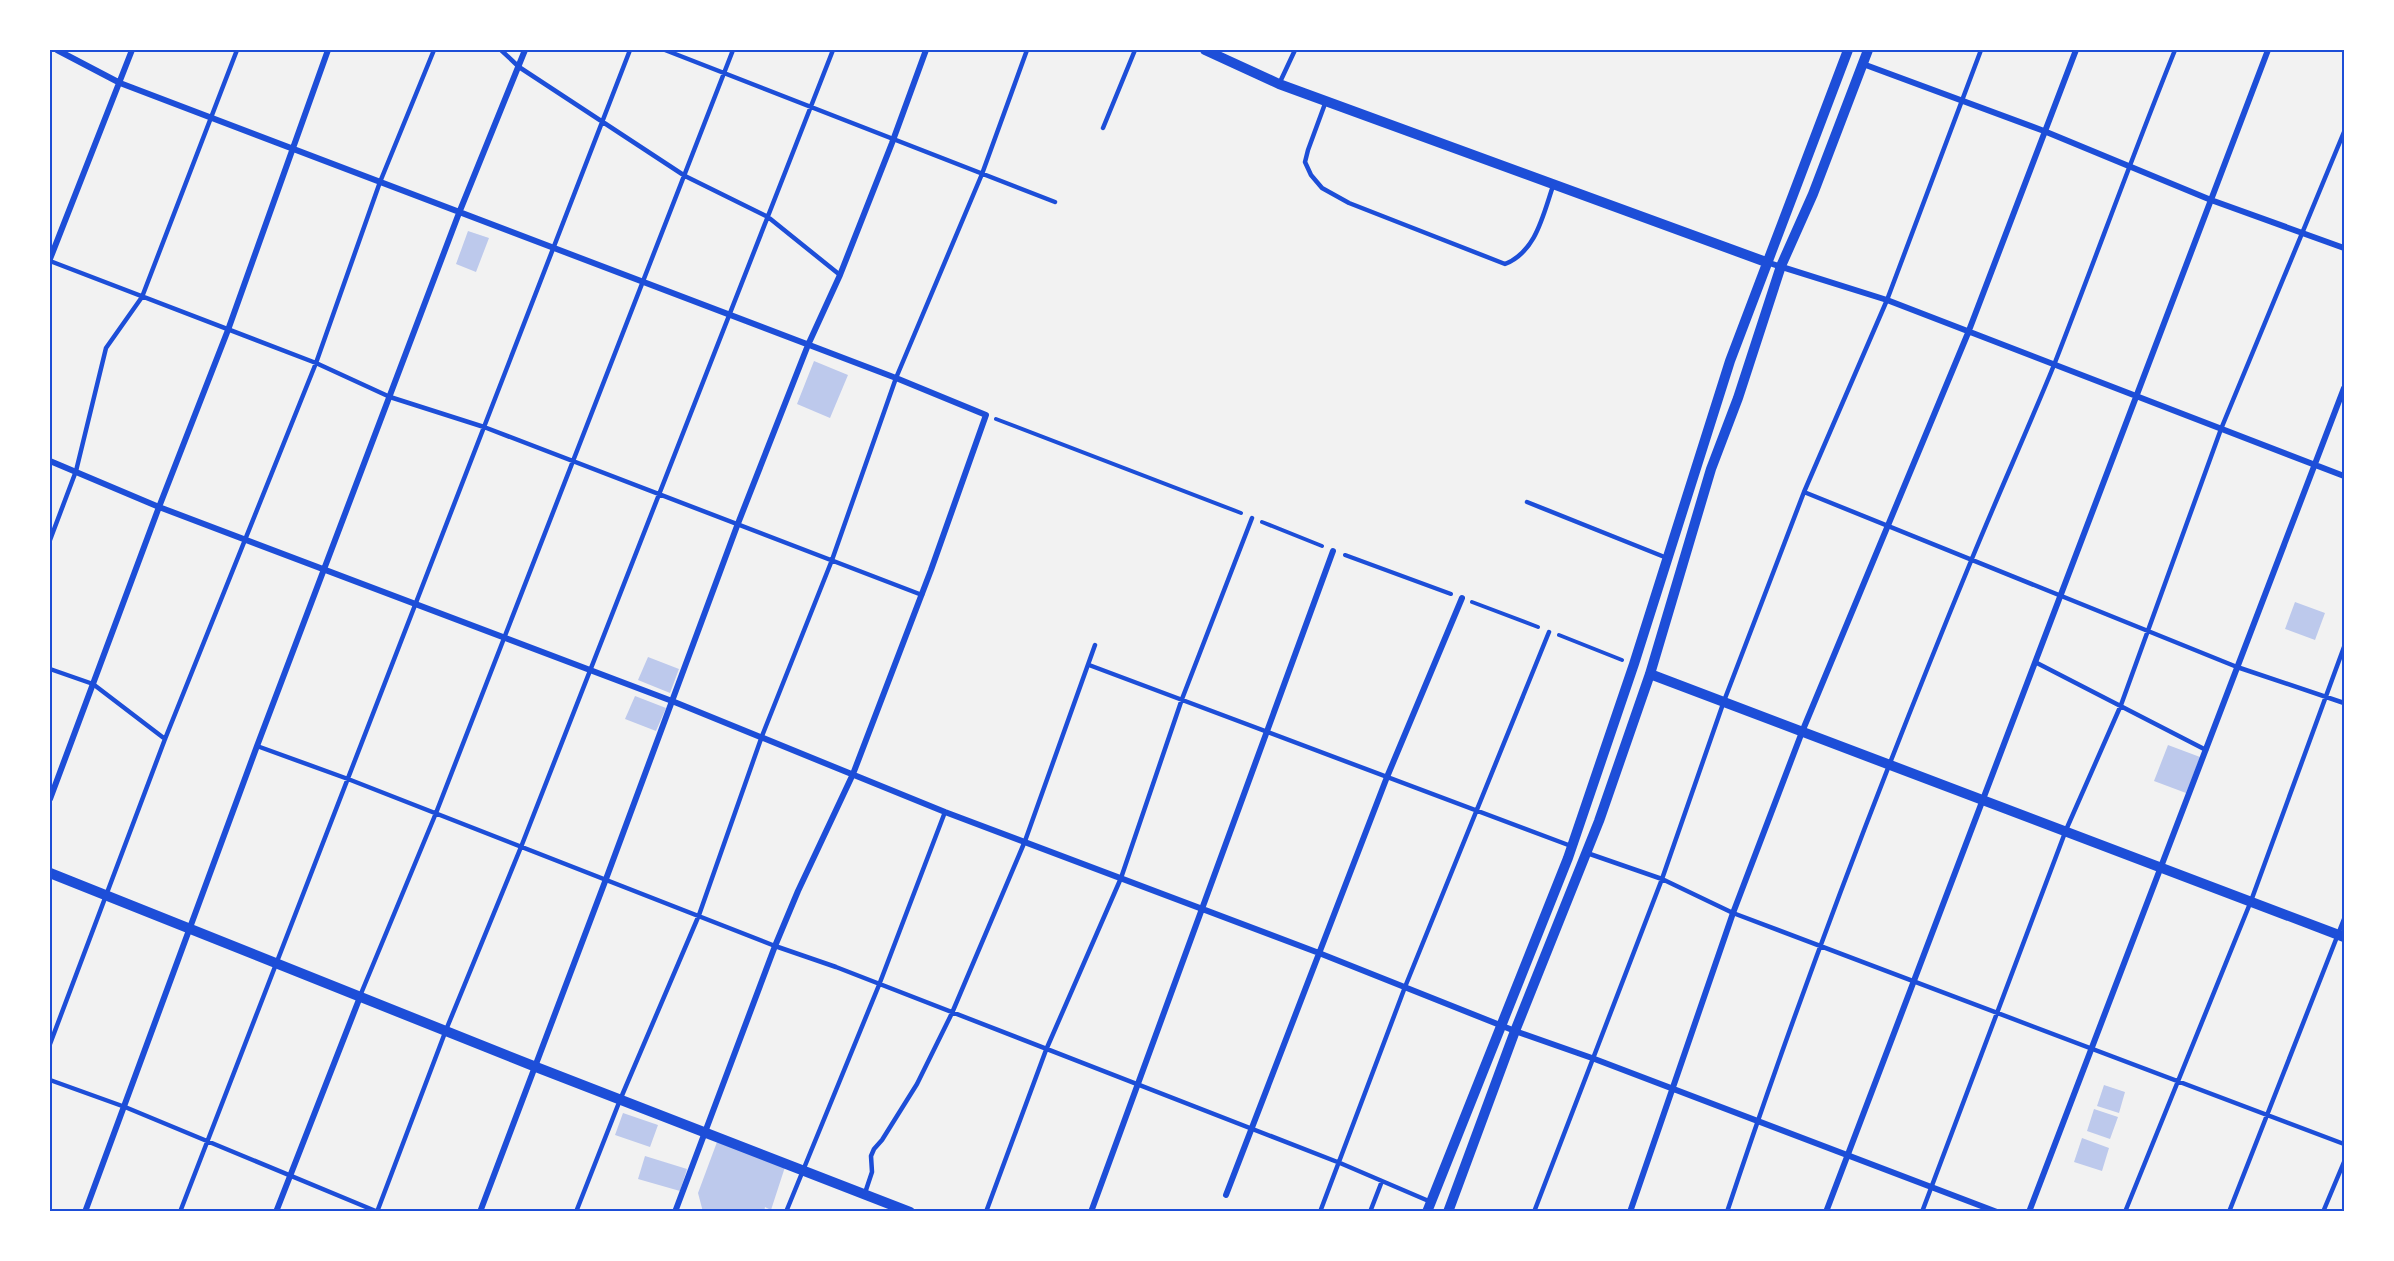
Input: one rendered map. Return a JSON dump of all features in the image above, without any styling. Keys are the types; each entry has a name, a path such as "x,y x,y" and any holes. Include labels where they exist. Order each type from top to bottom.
{"street":[{"path":"57,50 120,83 896,378 986,415 922,595 853,774 775,946 675,1212"},
{"path":"50,260 132,50"},
{"path":"50,799 228,330 328,50"},
{"path":"85,1212 324,569 459,213 525,50"},
{"path":"480,1212 736,526 808,345 840,275 926,50"},
{"path":"1205,50 1279,84 1766,262 1887,300 2344,476"},
{"path":"1429,1207 1571,846 1634,664 1711,415 1766,262 1848,50"},
{"path":"1448,1212 1515,1031 1587,853 1650,674 1711,469 1738,398 1781,266 1813,194 1868,50"},
{"path":"1630,1212 1733,913 1802,732 1968,333 2076,50"},
{"path":"1826,1212 2138,397 2268,50"},
{"path":"1863,64 2044,131 2211,200 2344,248"},
{"path":"2029,1212 2344,388"},
{"path":"50,461 159,507 762,736 945,812 1319,953 1515,1031 1672,1088 1997,1212"},
{"path":"1091,1212 1333,551"},
{"path":"1226,1195 1387,777 1462,598"},
{"path":"1650,674 2342,936"},
{"path":"50,873 536,1067 802,1169 864,1194 887,1208 910,1212"},
{"path":"276,1212 360,997"}],"lane":[{"path":"50,540 76,471 106,348 142,297 237,50"},
{"path":"50,1044 165,739 316,363 380,182 434,50"},
{"path":"501,50 519,67 685,176 768,218 840,275"},
{"path":"180,1212 630,50"},
{"path":"664,50 1055,202"},
{"path":"360,997 436,813 733,50"},
{"path":"50,1080 124,1107 377,1211 446,1030 521,847 833,50"},
{"path":"576,1212 620,1100 699,915 762,736 832,560 896,378 982,174 1027,50"},
{"path":"1103,128 1135,50"},
{"path":"1279,84 1295,50"},
{"path":"1534,1212 1662,879 1724,701 1804,492 1887,300 1981,50"},
{"path":"1727,1212 1757,1120 1820,946 1889,765 1971,561 2054,365 2128,167 2175,50"},
{"path":"1326,101 1305,162 1311,175 1322,188 1349,203 1505,264 1516,260 1527,250 1539,226 1553,184"},
{"path":"1922,1212 2066,830 2121,705 2221,429 2344,132"},
{"path":"50,260 316,363 390,397 484,427 736,526 922,595"},
{"path":"1804,492 2237,667 2344,703"},
{"path":"1527,502 1667,558"},
{"path":"986,1212 1046,1050 1121,878 1182,699 1252,518"},
{"path":"1320,1212 1405,987 1549,632"},
{"path":"864,1194 872,1172 871,1156 874,1149 917,1084 952,1013 1025,841 1095,645"},
{"path":"2125,1212 2251,901 2344,647"},
{"path":"2035,662 2206,750"},
{"path":"1089,665 1571,846"},
{"path":"50,669 93,684 165,739"},
{"path":"257,746 348,779 1340,1163 1382,1181 1429,1207"},
{"path":"786,1212 879,985 945,812"},
{"path":"1587,853 1662,879 1733,913 2344,1144"},
{"path":"2229,1212 2342,936 2344,919"},
{"path":"2323,1212 2344,1162"},
{"path":"1370,1212 1382,1181"}],"path":[{"path":"986,415 1333,551 1634,664"}],"building":[{"path":"468,231 489,238 476,272 456,264"},
{"path":"814,361 848,375 830,418 797,404"},
{"path":"2295,602 2325,613 2315,640 2285,629"},
{"path":"648,657 679,669 670,693 638,680"},
{"path":"635,696 666,708 656,731 625,719"},
{"path":"2168,745 2200,757 2186,793 2154,781"},
{"path":"2104,1085 2125,1092 2119,1113 2097,1106"},
{"path":"2094,1109 2118,1117 2110,1139 2087,1131"},
{"path":"623,1113 658,1125 650,1147 615,1135"},
{"path":"2082,1138 2109,1148 2102,1171 2074,1162"},
{"path":"717,1142 785,1167 771,1210 765,1207 764,1212 703,1212 698,1193"},
{"path":"645,1156 687,1169 680,1191 638,1179"}]}
